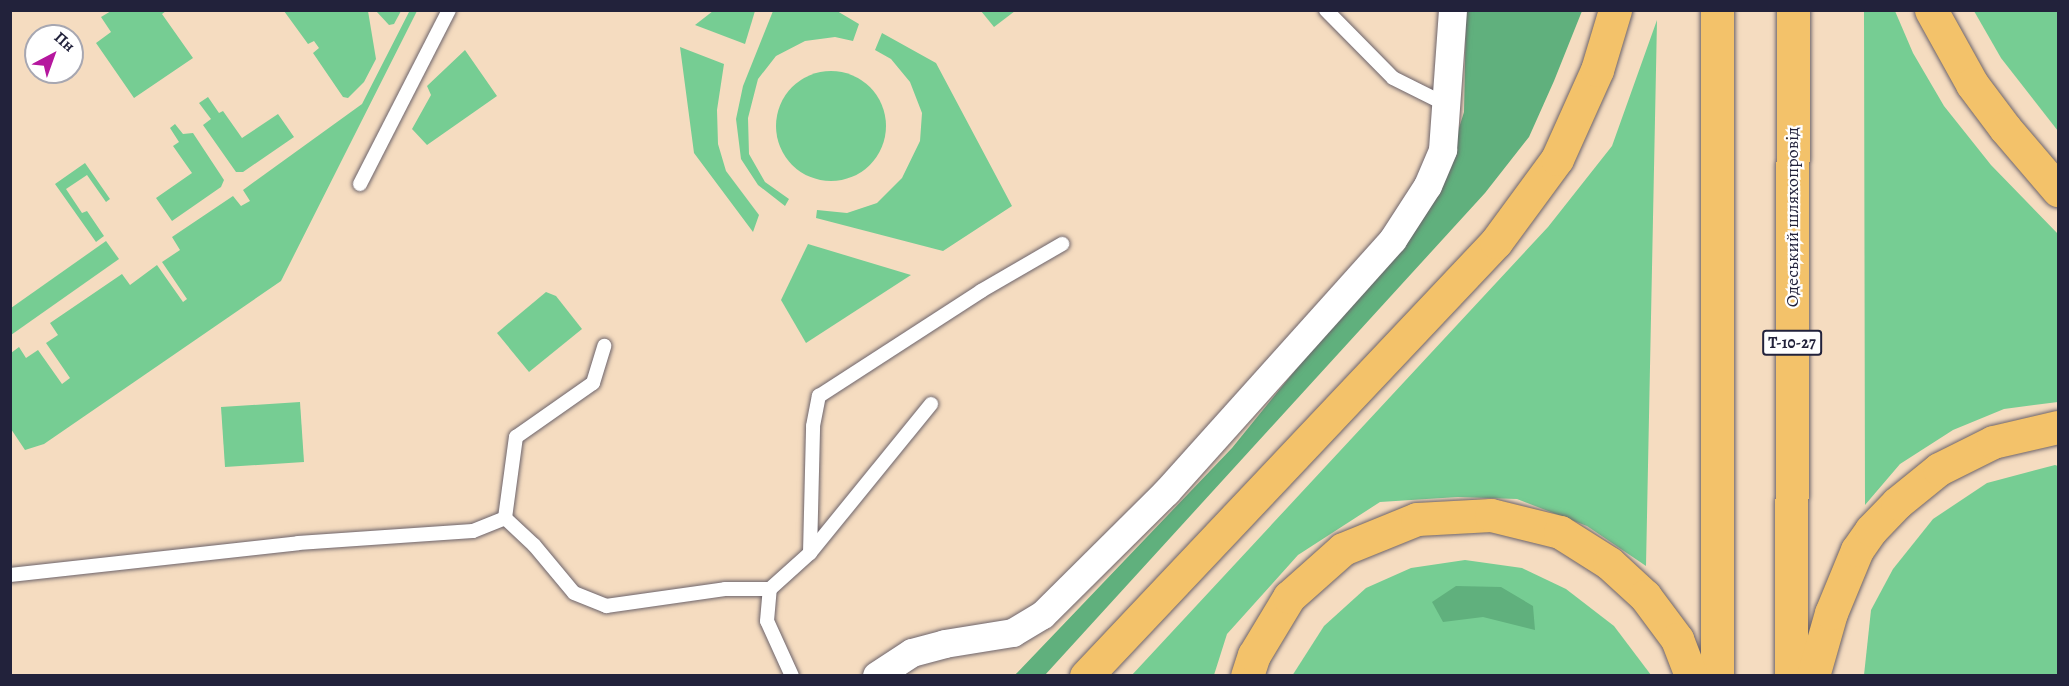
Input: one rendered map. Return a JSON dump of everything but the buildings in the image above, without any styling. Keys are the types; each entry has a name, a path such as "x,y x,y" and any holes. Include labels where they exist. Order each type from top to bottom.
{"highway":[{"path":"1086,675 1496,242 1557,159 1597,70 1616,10"},
{"path":"1717,10 1717,675"},
{"name":"Одеський шляхопровід","path":"1791,675 1793,10"},
{"path":"1930,10 1972,84 2005,128 2058,190"},
{"path":"1813,675 1831,613 1857,550 1871,530 1897,502 1939,470 1993,442 2058,427"},
{"path":"1247,675 1254,655 1289,597 1343,549 1416,519 1491,515 1560,532 1626,578 1645,596 1677,639 1691,675"}],"street":[{"path":"877,675 912,653 945,644 1013,633 1027,627 1043,615 1167,492 1393,240 1428,186 1443,150 1454,10"}],"lane":[{"path":"360,184 449,10"},
{"path":"1326,10 1393,78 1448,103"},
{"path":"810,553 813,426 819,396 981,291 1062,244"},
{"path":"505,518 516,437 593,383 604,346"},
{"path":"505,518 534,545 574,593 606,606 724,589 770,589 810,553 931,404"},
{"path":"10,575 298,543 473,531 505,518"},
{"path":"770,589 767,621 792,675"}],"green space":[{"path":"410,10 417,11 281,281 44,444 25,450 11,429 11,353 19,347 26,358 38,350 62,384 70,378 46,343 58,335 50,323 122,274 130,285 157,265 183,302 187,299 162,262 180,250 172,237 233,196 241,206 250,201 243,190 362,104"},
{"path":"111,11 166,11 162,14 193,58 134,98 96,43 111,32 101,17"},
{"path":"284,11 368,11 376,59 364,82 348,98 343,97 313,53 319,48 314,41 308,44"},
{"path":"376,11 401,11 394,24 389,25"},
{"path":"713,11 755,11 745,44 695,25"},
{"path":"773,11 837,11 859,24 853,41 835,37 805,41 776,56 758,79 748,118 749,154 765,182 789,199 785,206 758,185 741,159 736,119 743,86"},
{"path":"981,11 1015,11 994,27"},
{"path":"1466,11 1582,11 1529,137 1485,193 1045,675 1014,676 1232,448 1438,195 1464,112"},
{"path":"1864,11 1895,11 1913,53 1944,106 1991,165 2058,234 2058,402 2004,409 1953,430 1900,464 1865,505"},
{"path":"1974,11 2058,11 2058,131 2001,58"},
{"path":"1657,20 1646,566 1587,526 1517,499 1458,497 1380,502 1298,555 1227,634 1214,675 1131,676 1548,227 1612,146"},
{"path":"882,33 936,63 1012,206 943,251 816,218 817,210 847,213 877,203 902,178 920,141 922,113 910,82 891,59 875,50"},
{"path":"680,47 724,64 717,110 718,144 726,171 759,215 753,232 694,153"},
{"path":"465,50 497,96 427,145 412,129 431,95 427,86"},
{"path":"831,71 852,75 870,87 882,105 886,126 882,147 870,165 852,177 831,181 810,177 792,165 780,147 776,126 780,105 792,87 810,75"},
{"path":"208,97 219,113 223,111 242,138 278,114 294,137 243,172 236,172 203,125 211,119 199,103"},
{"path":"175,124 183,134 193,133 224,180 221,187 172,221 156,198 192,173 173,146 179,142 170,128"},
{"path":"85,163 110,199 106,202 87,175 66,189 82,213 87,211 104,236 96,242 55,184"},
{"path":"106,241 119,259 11,335 11,308"},
{"path":"808,244 911,275 806,343 781,300"},
{"path":"546,292 556,296 582,329 529,372 497,333"},
{"path":"300,402 304,462 225,467 221,407"},
{"path":"2058,466 2058,675 1864,675 1871,610 1893,569 1933,519 1987,483"},
{"path":"1465,560 1522,568 1566,589 1614,626 1651,675 1292,676 1324,626 1366,588 1411,568"},
{"path":"1456,586 1501,587 1533,606 1535,630 1483,617 1443,622 1432,602"}]}
